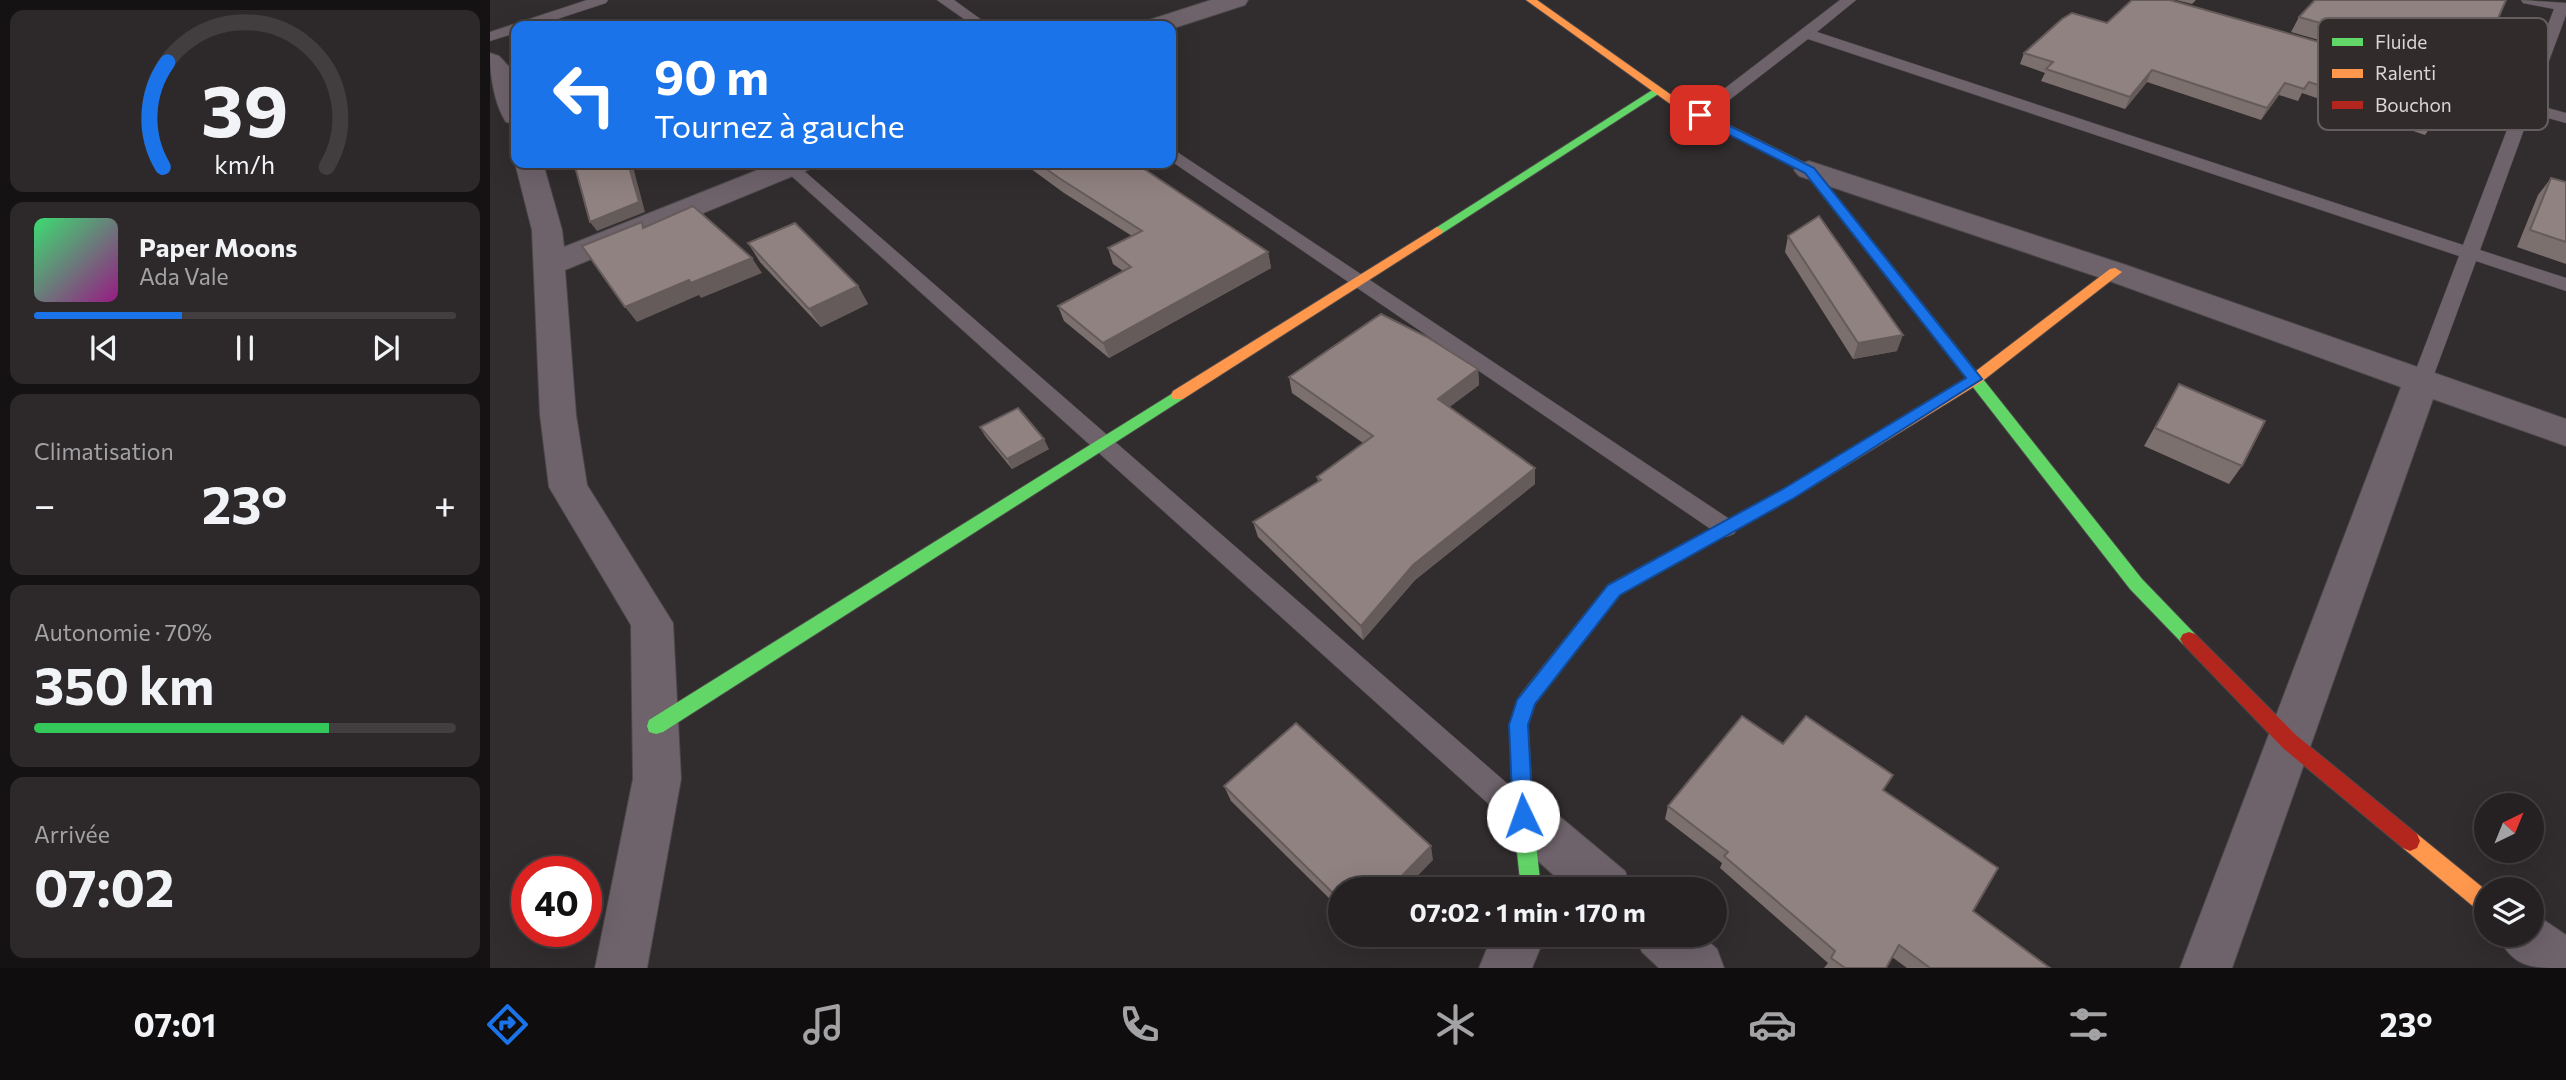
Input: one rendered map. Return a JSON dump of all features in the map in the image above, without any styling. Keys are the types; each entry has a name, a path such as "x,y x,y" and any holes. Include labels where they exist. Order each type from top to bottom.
{"street":[{"path":"1171,21 1236,0"},
{"path":"1531,0 1658,91 1810,170 2115,272 2566,433"},
{"path":"490,61 506,78 511,97"},
{"path":"656,726 1658,91"},
{"path":"530,168 547,230 558,415 568,487 652,623 657,779 621,968"},
{"path":"549,265 781,168"},
{"path":"1810,170 2136,584 2290,742 2474,894"},
{"path":"1530,877 1518,725 1527,700 1614,590 1788,493 1975,379 2115,272"},
{"path":"2206,968 2423,380"},
{"path":"1523,816 1593,877"},
{"path":"1505,968 1514,947"},
{"path":"1675,947 1698,968"},
{"path":"2539,947 2566,968"}],"lane":[{"path":"537,21 601,0"},
{"path":"944,0 976,21"},
{"path":"1700,115 1849,0"},
{"path":"2528,0 2564,7 2548,48"},
{"path":"490,37 511,30"},
{"path":"1806,33 2566,285"},
{"path":"2548,113 2566,118"},
{"path":"2423,380 2516,130"},
{"path":"1176,156 1726,528"},
{"path":"795,168 1101,443 1523,816"}],"building":[{"path":"2132,0 2170,0 2318,42 2318,85 2309,82 2304,89 2285,83 2267,108 2152,70 2130,97 2046,69 2053,62 2024,53 2072,13 2107,23"},
{"path":"2315,0 2506,0 2498,18 2318,18 2318,22 2299,17"},
{"path":"575,168 629,168 639,202 590,222"},
{"path":"1045,168 1142,168 1268,252 1103,343 1058,306 1131,267 1108,248 1142,231"},
{"path":"2551,178 2566,182 2566,242 2530,230"},
{"path":"693,206 752,258 691,283 689,280 625,307 582,246 642,222 643,228"},
{"path":"1819,216 1903,335 1858,343 1788,236"},
{"path":"795,223 858,286 809,309 748,243"},
{"path":"1381,314 1427,337 1478,369 1438,399 1535,468 1413,565 1361,626 1253,522 1321,480 1317,477 1373,436 1289,377"},
{"path":"2179,384 2265,421 2242,466 2155,428"},
{"path":"1018,408 1044,439 1007,459 980,427"},
{"path":"1742,716 1783,744 1806,716 1893,775 1883,790 1998,868 1973,911 2050,968 1930,968 1899,945 1886,968 1845,968 1831,958 1835,951 1724,856 1728,852 1668,806"},
{"path":"1296,723 1431,846 1401,877 1328,877 1328,888 1224,786"}],"traffic: fast":[{"path":"1437,231 1658,91"},
{"path":"1974,378 2136,584 2189,639"},
{"path":"656,726 1178,395"},
{"path":"1530,877 1523,816 1519,725 1527,700 1614,590 1799,487"}],"traffic: slow":[{"path":"1531,0 1673,101 1809,170 1974,378"},
{"path":"1178,395 1437,231"},
{"path":"1799,487 1975,379 2115,272"},
{"path":"2410,841 2474,894"}],"traffic: jam":[{"path":"2189,639 2290,742 2410,841"}],"route":[{"path":"1523,816 1518,725 1527,700 1614,590 1788,493 1975,379 1810,170 1700,115"}]}
